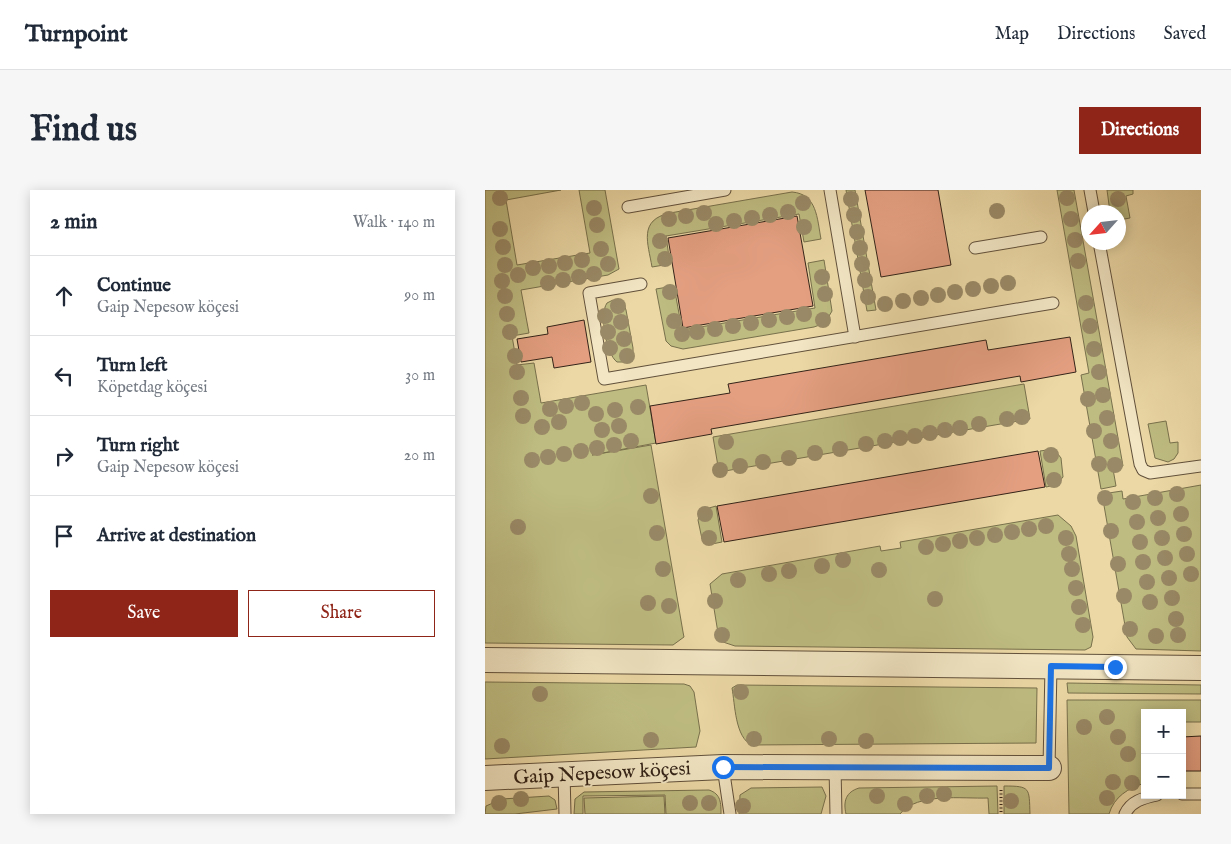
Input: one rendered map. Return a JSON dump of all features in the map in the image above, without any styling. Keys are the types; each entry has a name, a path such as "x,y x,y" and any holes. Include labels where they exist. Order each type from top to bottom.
{"street":[{"path":"485,660 1201,668"},
{"name":"Gaip Nepesow köçesi","path":"485,778 723,767 1049,768"}],"lane":[{"path":"627,207 725,190"},
{"path":"830,190 855,337"},
{"path":"1090,190 1093,205"},
{"path":"975,248 1041,237"},
{"path":"1100,250 1139,464 1143,470 1150,473 1201,466"},
{"path":"641,284 589,293 604,379 1053,303"},
{"path":"1049,768 1051,666"},
{"path":"723,767 730,814"},
{"path":"835,767 836,814"},
{"path":"564,773 565,814"},
{"path":"1186,794 1201,794"},
{"path":"1125,814 1129,807 1144,799"}],"path":[{"path":"1001,783 1001,814"}],"shaded area":[{"path":"485,190 561,190 506,200 517,265 590,253 579,190 605,190 619,269 608,275 521,290 529,333 512,336 517,365 534,363 541,403 646,385 656,443 592,455 651,445 684,637 673,645 485,643"},
{"path":"846,190 855,190 876,310 867,311"},
{"path":"1057,190 1074,190 1081,229 1081,250 1085,250 1123,466 1113,469 1116,486 1101,489 1081,375 1089,373"},
{"path":"1107,190 1133,190 1133,194 1126,196 1130,218 1126,219 1126,205 1109,205"},
{"path":"792,192 807,197 811,202 817,215 821,239 804,242 799,214 666,236 670,264 652,267 647,234 653,221 660,216"},
{"path":"824,260 832,311 825,323 814,327 683,349 671,346 666,341 656,289 674,286 682,330 815,308 808,263"},
{"path":"613,300 624,304 633,348 633,355 624,362 617,362 613,358 605,334 605,308 607,303"},
{"path":"1024,384 1030,419 719,472 713,437"},
{"path":"1166,421 1170,443 1178,442 1178,453 1174,459 1168,462 1155,458 1148,424"},
{"path":"1054,449 1061,458 1063,477 1056,485 1046,487 1040,451"},
{"path":"1201,485 1201,651 1136,649 1127,637 1102,494 1122,491 1123,499"},
{"path":"716,506 722,542 712,544 702,539 698,520 702,510"},
{"path":"1058,515 1071,526 1076,536 1093,637 1091,647 1085,650 735,646 723,642 718,633 710,584 722,574 880,546 881,551 901,548 900,542"},
{"path":"485,682 684,684 690,686 694,692 700,731 696,747 485,759"},
{"path":"1067,683 1201,685 1201,694 1068,693"},
{"path":"737,685 1037,688 1036,743 752,745 742,735 737,720 732,688"},
{"path":"1067,700 1201,700 1201,722 1186,722 1186,709 1141,709 1141,785 1122,794 1114,803 1109,814 1069,814"},
{"path":"997,786 998,814 989,814 988,798 941,798 917,802 900,814 846,814 845,809 845,801 848,795 859,788"},
{"path":"1004,786 1019,787 1027,790 1030,814 1004,814"},
{"path":"822,787 826,796 821,814 739,814 740,795 751,788"},
{"path":"709,790 718,796 721,814 666,814 665,795 583,796 583,814 574,814 575,799 584,792"},
{"path":"549,796 555,800 557,809 515,814 485,814 486,806 502,799"},
{"path":"664,796 665,814 585,814 584,798"}],"building":[{"path":"865,190 938,190 951,265 881,277"},
{"path":"797,216 813,306 683,328 668,238"},
{"path":"584,320 591,362 554,368 552,357 521,362 517,339 548,334 547,327"},
{"path":"1070,337 1076,372 1021,382 1020,376 711,429 712,434 656,444 650,406 730,393 728,384 986,340 988,350"},
{"path":"1038,451 1045,487 724,542 717,506"},
{"path":"1201,736 1201,771 1186,771 1186,737"}],"route":[{"path":"723,767 1049,768 1051,666 1115,667"}]}
